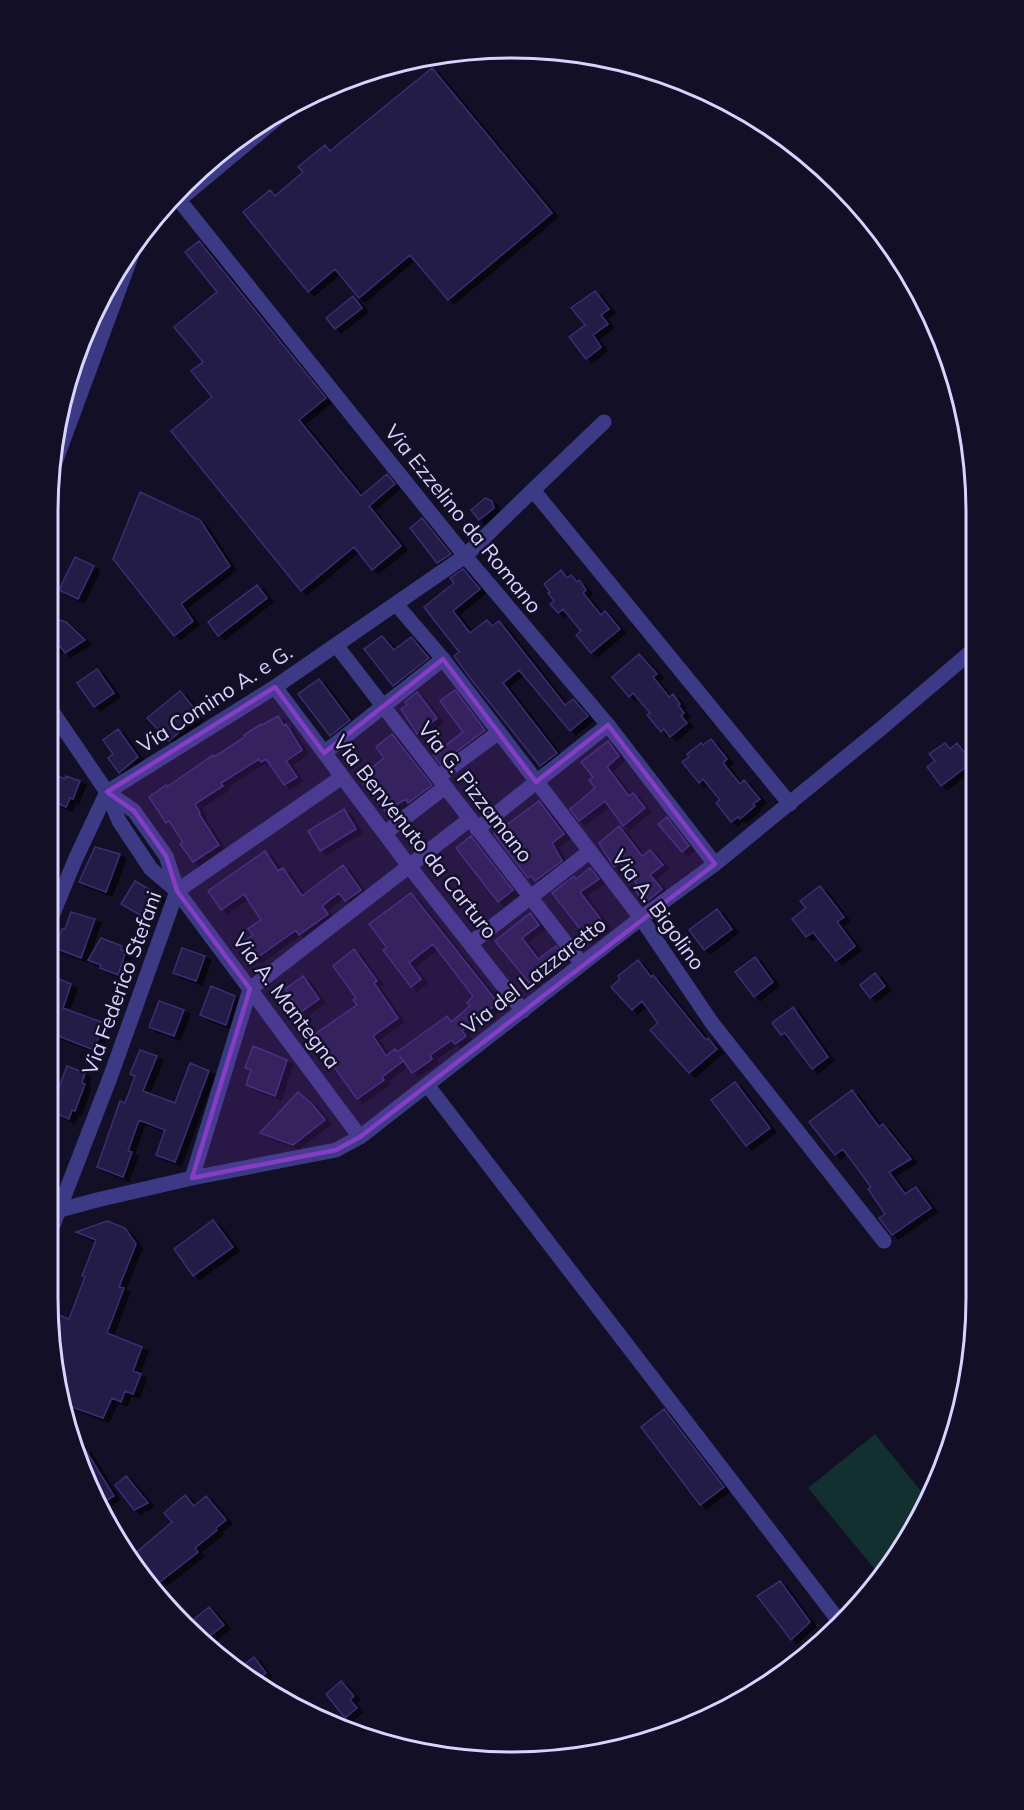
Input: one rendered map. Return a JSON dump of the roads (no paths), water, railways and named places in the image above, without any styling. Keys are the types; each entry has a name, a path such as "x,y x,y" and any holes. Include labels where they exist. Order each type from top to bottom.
{"street":[{"name":"Via Ezzelino da Romano","path":"179,204 465,556 608,725 715,864"},
{"path":"65,435 123,279"},
{"name":"Via Comino A. e G.","path":"107,792 275,687 465,556 604,422"},
{"path":"533,490 790,804"},
{"name":"Via A. Bigolino","path":"396,604 443,659 641,918 712,1023 884,1241"},
{"name":"Via G. Pizzamano","path":"336,645 582,964"},
{"name":"Via del Lazzaretto","path":"58,1212 192,1178 336,1150 360,1137 641,918 715,864 966,656"},
{"path":"324,753 443,659"},
{"name":"Via Benvenuto da Carturo","path":"275,687 523,1011"},
{"name":"Via A. Mantegna","path":"58,720 107,792 119,821 151,869 177,891 360,1137"},
{"path":"192,1178 250,989 410,866 536,782 608,725"},
{"path":"385,833 499,732"},
{"name":"Via Federico Stefani","path":"58,1203 159,946 177,891 342,777"},
{"path":"58,902 107,792"},
{"path":"471,944 589,852"},
{"path":"428,1086 835,1616"}]}
